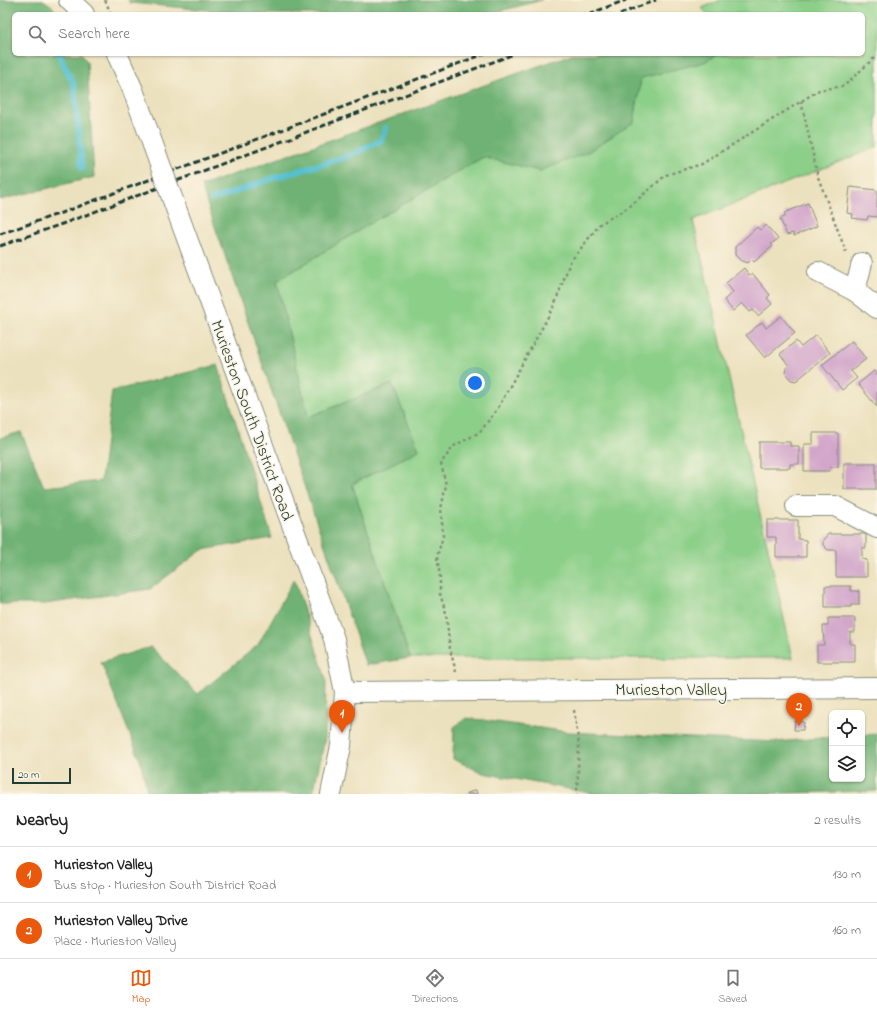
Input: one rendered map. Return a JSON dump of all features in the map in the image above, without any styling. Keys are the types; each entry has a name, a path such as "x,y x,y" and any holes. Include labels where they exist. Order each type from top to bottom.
{"street":[{"path":"69,0 82,12"},
{"name":"Murieston South District Road","path":"118,56 133,90 334,639 345,692 341,746 331,794"},
{"path":"855,291 862,263"},
{"path":"818,272 855,291 877,308"},
{"path":"796,506 835,506 877,528"},
{"name":"Murieston Valley","path":"345,692 877,688"}],"path":[{"path":"105,0 110,12"},
{"path":"460,691 450,649 446,613 440,594 440,576 437,557 443,536 441,509 446,485 441,464 454,446 480,432 498,408 554,306 570,262 600,224 629,207 666,175 702,164 819,90 844,86 877,57"},
{"path":"801,101 818,177 848,259 862,263"},
{"path":"571,690 579,745 577,794"}],"green space":[{"path":"0,0 43,0 52,6 56,12 12,12 12,56 83,56 87,62 94,177 0,200"},
{"path":"128,0 542,0 497,12 230,12 130,3"},
{"path":"721,0 877,0 877,147 693,220 793,658 410,658 352,484 419,450 392,384 308,417 277,281 374,221 483,157 540,171 634,122 641,78 704,62 714,56 865,56 865,12 705,12 702,8"},
{"path":"566,56 714,56 704,62 641,78 634,122 588,152 540,171 483,157 374,221 277,281 308,417 392,384 419,450 352,484 410,658 366,665 201,186"},
{"path":"218,365 272,538 202,550 150,589 45,604 0,604 0,438 21,432 44,487 101,481 112,391"},
{"path":"294,579 326,679 325,738 313,794 148,794 140,760 101,662 151,647 198,694 258,645"},
{"path":"467,718 569,732 776,742 829,737 829,782 865,782 865,735 877,734 877,791 738,794 595,794 483,773 453,759 454,727"}],"building":[{"path":"850,187 877,190 877,217 868,216 867,220 852,218 853,214 847,213"},
{"path":"808,203 817,226 794,236 793,233 787,235 780,219 786,216 784,213"},
{"path":"766,225 778,239 771,244 773,246 754,262 752,259 748,263 740,260 735,255 735,247 757,227 760,230"},
{"path":"744,268 750,276 753,274 770,295 767,298 772,304 758,316 753,310 750,312 742,303 733,311 724,300 733,292 726,283"},
{"path":"781,316 795,333 765,358 746,335 762,322 766,328"},
{"path":"816,335 830,353 796,381 791,380 785,373 786,368 789,366 780,354 796,341 801,347"},
{"path":"852,341 866,359 851,371 857,378 842,390 822,365"},
{"path":"874,371 877,374 877,407 858,384"},
{"path":"813,433 838,433 838,467 830,467 829,471 804,471 804,444 813,444"},
{"path":"759,442 790,442 790,446 799,446 799,464 790,464 790,468 759,468"},
{"path":"844,463 876,463 876,489 844,489"},
{"path":"767,520 798,520 798,539 806,540 806,557 776,557 776,537 767,537"},
{"path":"828,534 866,534 866,548 862,548 862,559 867,560 867,577 836,577 836,550 828,550 823,545 823,540"},
{"path":"825,586 851,586 851,591 859,591 859,605 851,605 851,607 825,607"},
{"path":"828,618 855,618 855,632 850,632 850,644 855,644 855,662 817,662 817,645 824,645 823,626 828,626"},
{"path":"795,721 804,722 803,730 794,730"},
{"path":"476,790 477,794 465,794"}],"waterway":[{"path":"60,56 74,85 82,168"},
{"path":"212,200 274,178 343,158 381,141 386,128"}],"railway":[{"path":"594,12 626,0"},
{"path":"625,12 656,0"},
{"path":"0,234 61,213 479,56"},
{"path":"0,246 509,56"}],"place":[{"name":"Murieston Valley Drive","path":"799,726"},
{"name":"Murieston Valley","path":"342,733"}]}
